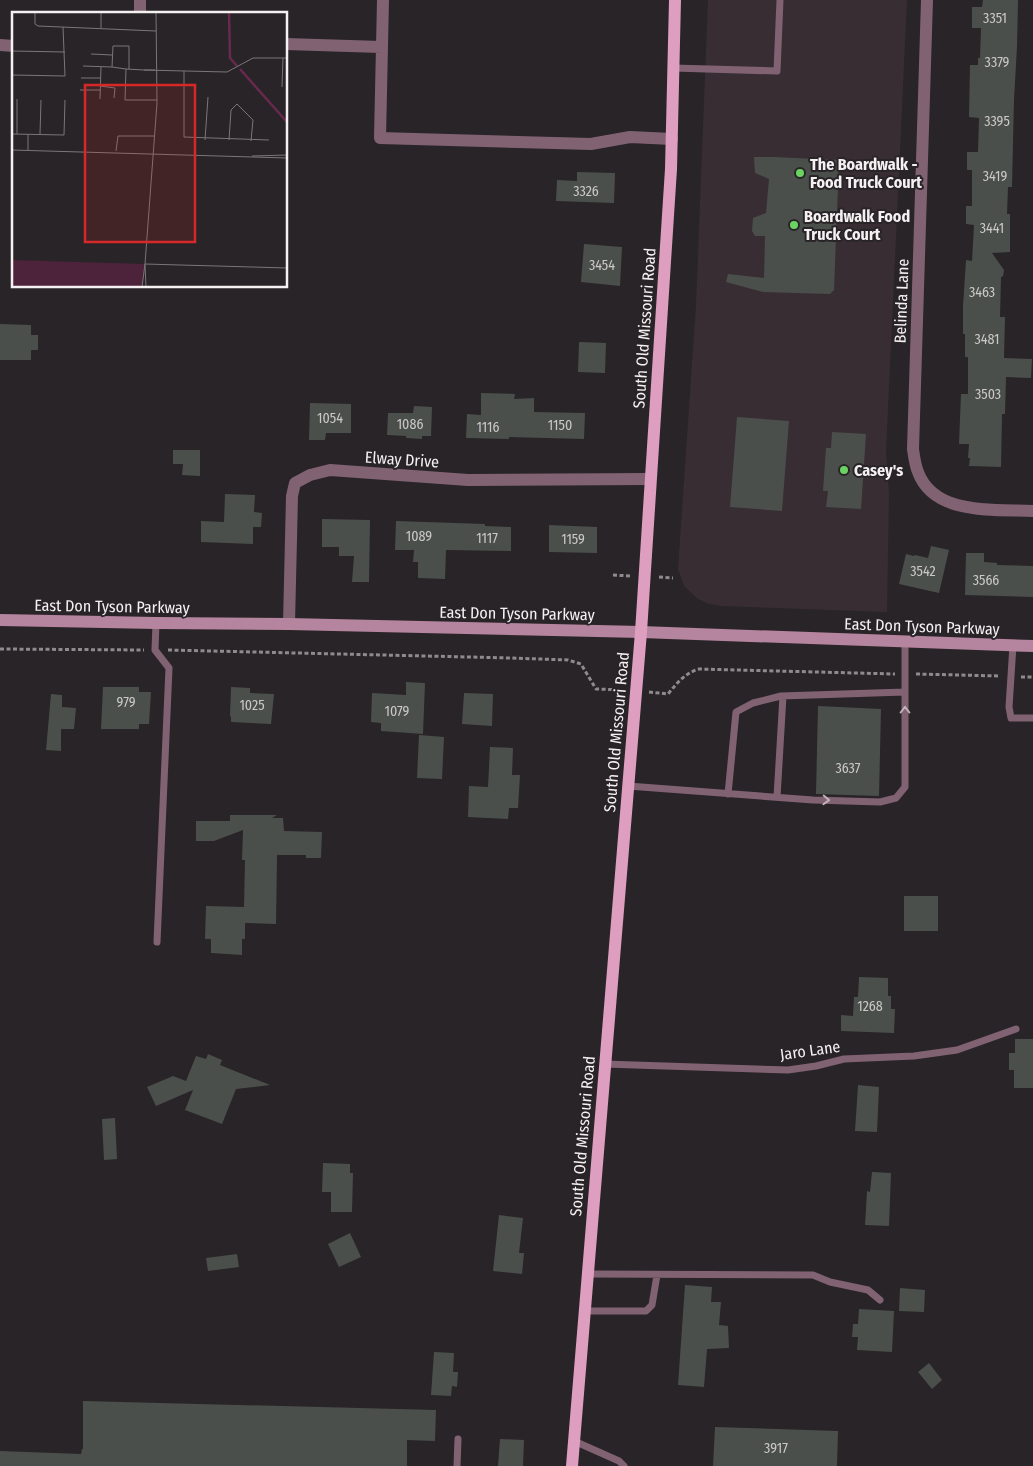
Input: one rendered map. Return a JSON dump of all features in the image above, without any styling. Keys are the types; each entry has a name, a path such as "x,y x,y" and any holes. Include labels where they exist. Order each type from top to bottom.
{"main road":[{"name":"South Old Missouri Road","path":"572,1466 641,632 672,138 675,0"},
{"name":"East Don Tyson Parkway","path":"0,620 641,632 1033,646"}],"street":[{"path":"383,0 380,138 591,144 630,137 672,138"},
{"name":"Belinda Lane","path":"927,0 912,449 918,473 929,491 946,501 967,508 1033,510"},
{"path":"288,44 381,47"},
{"name":"Elway Drive","path":"289,624 292,496 295,483 310,475 330,470 468,480 650,479"}],"lane":[{"path":"674,68 777,71 780,0"},
{"path":"156,623 155,650 169,668 157,942"},
{"path":"628,786 728,794 880,802 896,798 905,787 905,641"},
{"path":"1013,645 1009,707 1011,718 1033,718"},
{"path":"728,794 736,712 753,703 783,696 905,692"},
{"path":"777,797 783,696"},
{"name":"Jaro Lane","path":"604,1064 788,1070 844,1059 914,1056 957,1050 1016,1029"},
{"path":"588,1274 813,1275 830,1282 868,1290 880,1300"},
{"path":"585,1311 646,1311 652,1305 657,1275"},
{"path":"457,1466 458,1439"},
{"path":"574,1441 619,1461 624,1466"}],"path":[{"path":"0,649 138,650"},
{"path":"175,650 568,660 581,664 596,689 605,689"},
{"path":"663,694 668,694 679,680 692,671 699,669 883,674"},
{"path":"930,674 988,676"}],"shaded area":[{"path":"708,0 907,0 886,451 889,494 887,612 709,604 698,599 684,586 678,569 696,306"}],"building":[{"path":"983,0 1018,0 1012,187 1008,187 1007,214 1010,214 1010,252 992,253 1004,270 1001,277 1000,317 1005,317 1004,358 1032,359 1031,378 1006,377 1005,414 1002,414 1001,467 969,466 969,444 959,444 961,394 968,394 968,357 965,357 965,334 963,334 966,260 972,261 974,225 966,224 966,206 972,206 972,170 967,170 967,152 978,152 979,118 969,117 970,65 978,65 981,28 972,28 972,7 982,7"},
{"name":"Boardwalk Food Truck Court","path":"754,157 839,160 834,290 830,294 763,292 726,282 728,274 764,278 765,236 755,236 752,231 753,218 766,213 769,179 755,173"},
{"path":"577,172 615,173 614,203 556,201 557,180 577,181"},
{"path":"584,244 622,247 620,286 581,282"},
{"path":"0,324 31,325 31,335 38,335 38,350 31,350 31,360 0,360"},
{"path":"579,342 606,343 605,373 578,372"},
{"path":"481,393 515,394 514,399 534,398 534,412 585,413 584,439 466,438 467,414 481,415"},
{"path":"310,403 351,404 351,433 326,433 325,440 309,440"},
{"path":"414,406 432,407 431,436 422,436 422,439 387,435 388,413 413,413"},
{"path":"737,417 789,421 782,511 730,507"},
{"name":"Casey's","path":"832,432 866,434 861,509 826,507 828,491 823,491 826,448 831,448"},
{"path":"173,450 200,450 200,476 182,475 183,464 173,464"},
{"path":"225,494 255,495 254,512 262,513 261,527 253,527 253,544 201,542 201,521 224,522"},
{"path":"322,519 370,520 369,582 352,582 354,556 339,556 339,547 322,547"},
{"path":"396,521 485,524 485,526 511,527 511,551 446,550 445,579 418,578 418,562 413,562 414,550 395,550"},
{"path":"549,525 597,527 597,553 549,552"},
{"path":"931,546 949,550 939,593 899,584 906,554 928,558"},
{"path":"966,553 984,553 984,562 997,563 997,565 1033,566 1033,597 965,595"},
{"path":"406,682 425,683 423,734 381,731 381,723 371,722 372,693 406,695"},
{"path":"103,687 139,687 139,692 151,692 149,724 139,724 139,729 101,729"},
{"path":"231,687 250,688 250,693 274,694 271,724 231,722"},
{"path":"464,693 493,694 492,726 462,724"},
{"path":"51,694 62,695 62,707 76,708 74,729 61,729 61,751 46,750"},
{"path":"818,706 881,709 879,796 816,794"},
{"path":"419,735 444,737 442,779 417,778"},
{"path":"490,747 513,748 512,775 520,775 518,808 509,808 508,819 468,817 469,786 488,787"},
{"path":"230,815 277,815 272,818 283,818 284,831 322,832 321,858 306,858 306,855 277,855 276,924 245,923 242,955 211,953 211,939 205,939 206,906 244,907 245,860 242,860 243,830 214,841 196,841 196,821 230,821"},
{"path":"904,896 938,896 938,931 904,931"},
{"path":"859,977 888,978 888,996 891,996 891,1009 895,1009 894,1033 841,1031 841,1015 853,1016 854,997 858,997"},
{"path":"1015,1039 1033,1039 1033,1088 1014,1088 1014,1070 1009,1070 1009,1053 1015,1053"},
{"path":"208,1054 222,1060 220,1065 270,1085 236,1089 222,1124 185,1110 193,1090 156,1106 147,1087 173,1076 186,1081 196,1056 206,1059"},
{"path":"858,1085 879,1087 877,1132 855,1131"},
{"path":"115,1118 117,1159 104,1160 102,1119"},
{"path":"323,1163 350,1164 350,1173 353,1173 352,1212 331,1212 331,1192 322,1192"},
{"path":"872,1172 891,1173 889,1226 865,1225 867,1191 870,1192"},
{"path":"499,1215 523,1218 519,1253 524,1253 522,1274 493,1271"},
{"path":"350,1233 361,1257 339,1267 328,1244"},
{"path":"237,1254 239,1267 208,1271 206,1258"},
{"path":"685,1285 712,1287 711,1302 721,1302 719,1325 728,1326 729,1348 707,1349 704,1387 678,1385"},
{"path":"900,1288 925,1290 924,1312 899,1311"},
{"path":"859,1309 894,1311 892,1352 857,1350 858,1337 852,1337 853,1324 858,1324"},
{"path":"434,1352 454,1353 453,1372 458,1372 457,1387 452,1386 451,1396 431,1395"},
{"path":"929,1363 942,1380 932,1389 918,1372"},
{"path":"83,1401 436,1410 435,1441 407,1440 407,1466 0,1466 0,1451 81,1454 83,1449"},
{"path":"715,1427 838,1431 837,1466 713,1466"},
{"path":"500,1439 524,1440 523,1466 498,1466"}],"place":[{"name":"The Boardwalk - Food Truck Court","path":"800,173"},
{"name":"Boardwalk Food Truck Court","path":"794,225"},
{"name":"Casey's","path":"844,470"}]}
